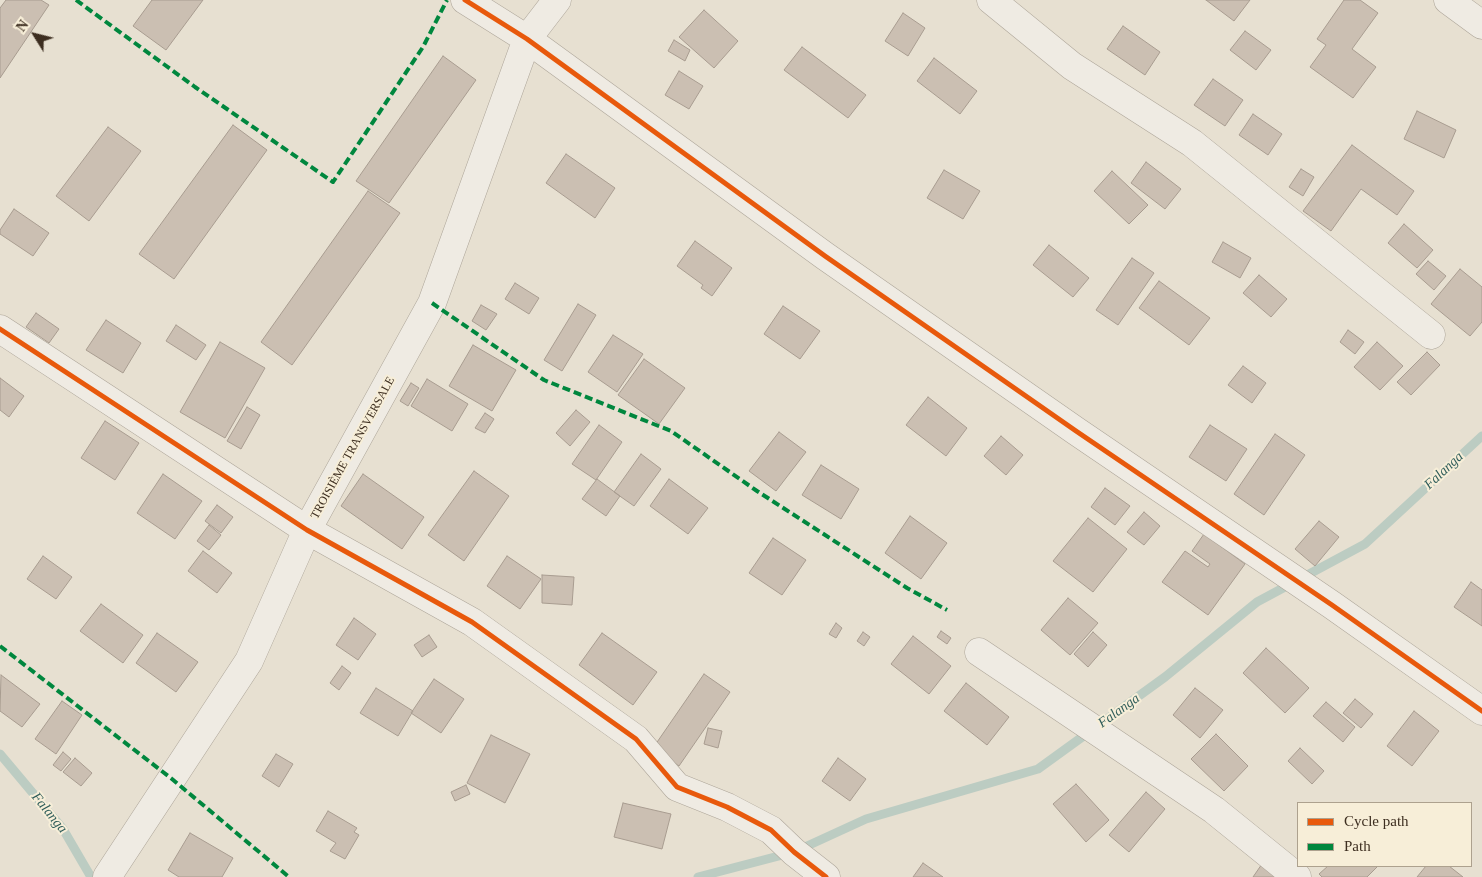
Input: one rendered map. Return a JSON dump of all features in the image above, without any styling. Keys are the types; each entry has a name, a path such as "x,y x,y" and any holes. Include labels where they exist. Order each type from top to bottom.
{"street":[{"path":"465,0 527,39 825,256 1076,431 1332,605 1482,711"},
{"name":"TROISIÈME TRANSVERSALE","path":"107,877 249,661 307,530 432,303 527,39 557,0"},
{"path":"991,0 1072,66 1192,144 1431,335"},
{"path":"1448,0 1482,25"},
{"path":"0,329 307,530 472,622 636,739 677,787 727,807 771,830 794,852 826,877"},
{"path":"979,652 1214,810 1297,877"}],"building":[{"path":"6,0 41,0 49,5 0,78 0,8"},
{"path":"152,0 203,0 166,50 133,26"},
{"path":"1206,0 1250,0 1234,21"},
{"path":"1344,0 1360,0 1378,13 1352,49 1376,67 1353,98 1310,67 1326,45 1317,39"},
{"path":"704,10 738,41 714,68 679,37"},
{"path":"903,13 925,28 908,56 885,41"},
{"path":"1123,26 1160,52 1145,75 1107,49"},
{"path":"1245,31 1271,50 1256,70 1230,50"},
{"path":"674,40 690,50 685,61 668,51"},
{"path":"802,47 866,95 848,118 784,70"},
{"path":"443,56 476,80 389,203 356,181"},
{"path":"934,58 977,91 960,114 917,81"},
{"path":"679,71 703,86 689,109 665,95"},
{"path":"1213,79 1243,100 1225,126 1194,105"},
{"path":"1417,111 1456,130 1444,158 1404,139"},
{"path":"1253,114 1282,134 1268,155 1239,135"},
{"path":"233,125 267,150 174,279 139,254"},
{"path":"108,127 141,151 89,221 56,196"},
{"path":"1352,145 1414,191 1397,215 1361,189 1331,231 1303,211"},
{"path":"566,154 615,188 595,218 546,183"},
{"path":"1146,162 1181,189 1165,209 1131,183"},
{"path":"1301,169 1314,177 1303,196 1289,187"},
{"path":"944,170 980,191 963,219 927,198"},
{"path":"1112,171 1148,205 1129,224 1094,191"},
{"path":"368,191 400,213 292,365 261,342"},
{"path":"14,209 49,233 33,256 0,234 0,230"},
{"path":"1404,224 1433,250 1417,268 1388,243"},
{"path":"695,241 732,268 712,296 701,288 703,285 677,266"},
{"path":"1223,242 1251,258 1240,278 1212,262"},
{"path":"1049,245 1089,278 1073,297 1033,265"},
{"path":"1132,258 1154,273 1118,325 1096,310"},
{"path":"1428,261 1446,276 1434,290 1416,274"},
{"path":"1460,269 1482,287 1482,322 1470,336 1431,304"},
{"path":"1259,275 1287,299 1271,317 1243,293"},
{"path":"1159,281 1210,318 1189,345 1139,308"},
{"path":"515,283 539,298 529,314 505,299"},
{"path":"578,304 596,315 562,371 544,360"},
{"path":"481,305 497,314 486,330 472,321"},
{"path":"783,306 820,331 800,359 764,334"},
{"path":"36,313 59,329 49,343 26,327"},
{"path":"106,320 141,343 123,373 86,350"},
{"path":"176,325 206,345 196,360 166,341"},
{"path":"1348,330 1364,342 1355,354 1340,342"},
{"path":"613,335 643,354 617,392 588,372"},
{"path":"220,342 265,368 225,438 180,412"},
{"path":"1377,342 1403,366 1380,390 1354,367"},
{"path":"473,345 516,370 492,411 449,386"},
{"path":"1427,352 1440,365 1411,395 1397,382"},
{"path":"644,359 685,388 659,424 618,395"},
{"path":"1243,366 1266,383 1252,403 1228,385"},
{"path":"0,378 24,396 9,417 0,410"},
{"path":"427,379 468,404 452,431 411,406"},
{"path":"411,383 419,388 408,406 400,401"},
{"path":"928,397 967,428 946,456 906,425"},
{"path":"247,407 260,415 241,449 227,441"},
{"path":"576,410 590,422 570,446 556,433"},
{"path":"485,413 494,419 485,433 475,428"},
{"path":"105,421 139,443 115,480 81,458"},
{"path":"599,425 622,442 596,480 572,464"},
{"path":"1210,425 1247,449 1226,481 1189,457"},
{"path":"779,432 806,452 776,491 749,471"},
{"path":"1275,434 1305,455 1264,515 1234,494"},
{"path":"1001,436 1023,455 1006,475 984,456"},
{"path":"641,454 661,469 634,506 614,492"},
{"path":"821,465 859,489 841,519 802,495"},
{"path":"474,471 509,496 464,561 428,535"},
{"path":"163,474 202,501 175,539 137,513"},
{"path":"363,474 424,517 402,549 341,506"},
{"path":"597,479 620,496 606,516 582,499"},
{"path":"669,479 708,508 688,534 650,506"},
{"path":"1105,488 1130,506 1115,525 1091,507"},
{"path":"217,505 233,517 221,533 205,521"},
{"path":"1144,512 1160,526 1144,545 1127,532"},
{"path":"910,516 947,543 921,579 885,553"},
{"path":"1088,518 1127,549 1093,592 1053,561"},
{"path":"1319,521 1339,537 1315,566 1295,549"},
{"path":"209,525 221,535 209,550 197,541"},
{"path":"1204,534 1245,564 1208,615 1162,582 1185,551 1208,567 1210,564 1192,551"},
{"path":"773,538 806,560 782,595 749,573"},
{"path":"203,551 232,573 217,593 188,571"},
{"path":"43,556 72,577 56,599 27,579"},
{"path":"507,556 541,579 520,609 487,586"},
{"path":"542,575 574,577 572,605 542,603"},
{"path":"1471,582 1482,590 1482,626 1454,607"},
{"path":"1068,598 1098,623 1070,655 1041,630"},
{"path":"101,604 143,635 123,663 80,631"},
{"path":"354,618 376,634 358,660 336,645"},
{"path":"836,623 842,628 836,638 829,634"},
{"path":"941,631 951,638 947,644 937,637"},
{"path":"863,632 870,637 864,646 857,641"},
{"path":"1093,632 1107,645 1088,667 1074,654"},
{"path":"157,633 198,662 176,692 136,663"},
{"path":"602,633 657,672 633,705 579,665"},
{"path":"429,635 437,647 422,657 414,645"},
{"path":"913,636 951,666 929,694 891,664"},
{"path":"1266,648 1309,688 1285,713 1243,673"},
{"path":"342,666 351,673 339,690 330,683"},
{"path":"704,674 730,692 679,766 653,748"},
{"path":"1,675 40,704 22,727 0,711"},
{"path":"434,679 464,699 441,733 411,713"},
{"path":"966,683 1009,717 987,745 944,711"},
{"path":"376,688 413,711 398,736 360,713"},
{"path":"1195,688 1223,710 1200,738 1173,715"},
{"path":"1355,699 1373,714 1361,728 1343,713"},
{"path":"62,701 82,715 56,754 35,739"},
{"path":"1326,702 1355,727 1343,742 1313,716"},
{"path":"1414,711 1439,731 1412,766 1387,746"},
{"path":"708,728 722,731 718,748 704,744"},
{"path":"1216,734 1248,766 1224,791 1191,759"},
{"path":"491,735 530,754 505,803 467,783"},
{"path":"1300,748 1324,771 1312,784 1288,761"},
{"path":"63,752 71,759 61,771 53,765"},
{"path":"276,754 293,764 279,787 262,776"},
{"path":"75,758 92,773 81,786 63,772"},
{"path":"838,758 866,779 850,801 822,781"},
{"path":"1076,784 1109,820 1086,842 1053,804"},
{"path":"466,785 470,794 455,801 451,792"},
{"path":"1146,792 1165,809 1129,852 1109,835"},
{"path":"623,803 671,814 662,849 614,837"},
{"path":"328,811 357,828 354,832 359,835 345,859 330,851 336,843 316,831"},
{"path":"190,833 233,858 222,877 179,877 168,870"},
{"path":"1264,861 1279,877 1253,877"},
{"path":"923,863 943,877 913,877"},
{"path":"1327,867 1377,867 1367,877 1322,877 1319,874"},
{"path":"1425,867 1450,867 1463,877 1417,877"}],"waterway":[{"name":"Falanga","path":"698,877 794,852 866,819 1038,769 1165,677 1257,602 1365,544 1482,436"},
{"name":"Falanga","path":"0,754 63,829 91,877"}],"marked path":[{"path":"76,0 195,87 333,182 423,47 447,0"},
{"path":"432,303 544,380 671,431 757,491 907,588 947,610"},
{"path":"0,646 172,779 289,877"}],"cycle path":[{"path":"465,0 527,39 825,256 1076,431 1332,605 1482,711"},
{"path":"0,329 307,530 472,622 636,739 677,787 727,807 771,830 794,852 826,877"}]}
